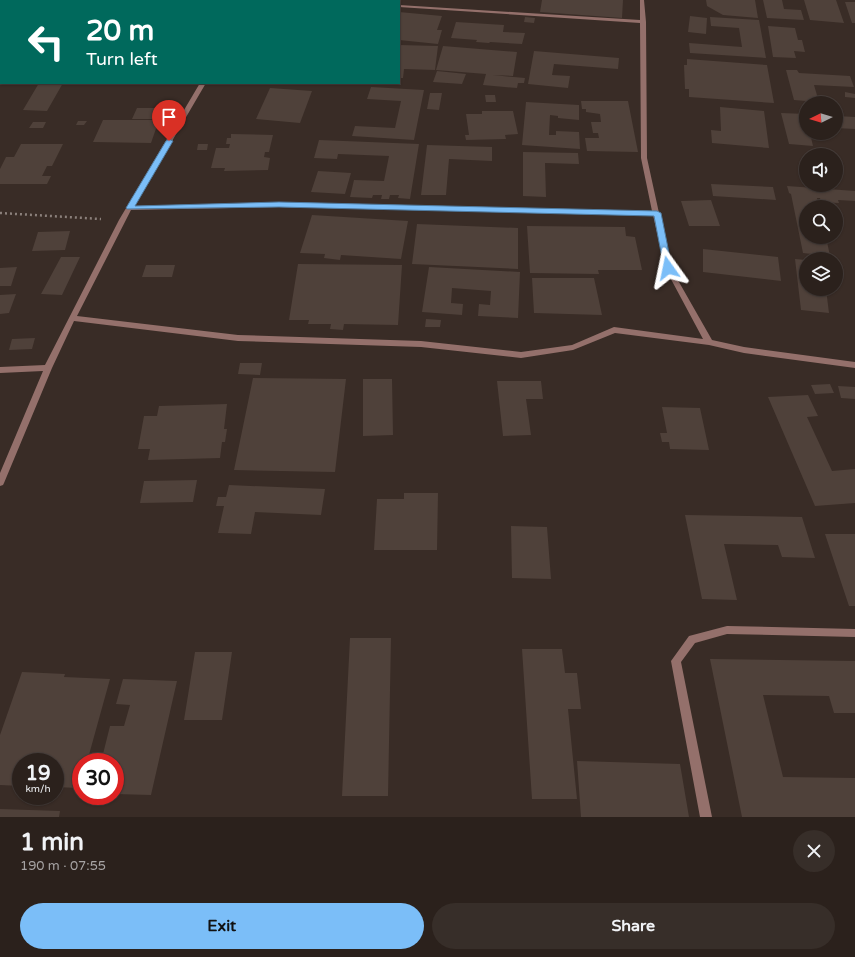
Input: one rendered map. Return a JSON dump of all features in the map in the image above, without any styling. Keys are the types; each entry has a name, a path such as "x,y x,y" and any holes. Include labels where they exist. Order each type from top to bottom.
{"street":[{"path":"642,0 644,158 668,268 709,342"},
{"path":"400,6 643,22"},
{"path":"0,483 48,368 72,318 122,220 202,84"},
{"path":"130,208 279,205 657,213"},
{"path":"72,318 238,338 421,344 521,355 573,347 614,330 709,342 744,350 855,365"},
{"path":"0,370 48,368"},
{"path":"706,817 676,661 692,639 727,630 855,633"}],"path":[{"path":"0,213 122,220"}],"building":[{"path":"542,0 623,0 622,18 540,12"},
{"path":"706,0 755,0 758,18 723,15 707,6"},
{"path":"763,0 782,0 784,9 801,10 804,20 767,18"},
{"path":"804,0 836,0 844,23 810,20"},
{"path":"845,2 855,2 855,23 852,23"},
{"path":"400,12 442,16 437,30 442,30 438,44 400,40"},
{"path":"690,16 707,18 706,34 688,32"},
{"path":"525,17 535,18 534,23 524,22"},
{"path":"710,17 759,20 766,58 690,53 689,43 742,47 739,28 711,26"},
{"path":"456,22 504,25 503,32 525,33 522,44 476,42 477,40 451,38"},
{"path":"768,26 795,28 798,40 802,40 805,52 794,51 796,58 773,57"},
{"path":"400,45 438,46 435,70 404,69 403,78 400,78"},
{"path":"443,46 517,52 513,76 492,75 525,78 524,83 518,83 517,88 483,85 486,74 436,70"},
{"path":"534,51 619,58 618,69 554,64 552,75 570,76 568,88 528,84"},
{"path":"687,59 767,65 774,103 689,97 689,89 685,89 684,65 687,65"},
{"path":"786,70 797,70 799,73 850,76 854,87 814,85 817,96 799,96 799,100 794,100"},
{"path":"437,71 466,74 462,84 433,82"},
{"path":"38,84 62,84 47,111 23,110"},
{"path":"371,87 424,90 414,140 352,136 355,126 395,128 401,101 367,99"},
{"path":"270,88 312,91 300,123 256,119"},
{"path":"845,92 855,94 855,98 845,97"},
{"path":"430,93 442,93 439,110 427,109"},
{"path":"485,95 495,95 496,102 486,102"},
{"path":"581,101 628,101 638,152 587,151 585,138 599,138 598,133 593,133 591,122 601,122 600,114 586,112 586,109 582,109"},
{"path":"526,102 579,105 579,120 558,118 558,116 550,115 549,135 556,135 556,131 579,132 580,149 522,145"},
{"path":"720,107 764,111 769,148 712,143 711,130 721,131"},
{"path":"137,108 165,108 161,119 132,119"},
{"path":"482,111 513,111 518,134 505,135 506,139 466,140 465,135 469,135 466,114 482,114"},
{"path":"781,113 799,114 799,140 812,140 813,146 789,144"},
{"path":"843,116 855,117 855,129 843,128"},
{"path":"103,120 159,120 151,143 93,142"},
{"path":"78,121 87,121 84,125 76,125"},
{"path":"33,122 46,122 43,128 29,128"},
{"path":"231,134 273,135 269,152 265,152 264,157 270,158 268,170 224,171 225,168 211,168 216,148 229,148 230,144 226,144 227,138 231,138"},
{"path":"319,140 419,144 410,199 398,198 399,195 390,195 389,199 381,199 382,195 373,195 372,198 350,197 354,180 384,181 389,156 338,154 337,159 314,158"},
{"path":"21,144 63,144 52,166 47,166 42,176 51,176 47,184 0,184 0,169 6,157 14,157"},
{"path":"198,144 208,144 207,150 197,150"},
{"path":"427,145 492,147 492,161 449,159 446,195 421,195"},
{"path":"523,152 578,153 579,164 545,163 546,197 523,196"},
{"path":"318,171 351,173 345,194 311,192"},
{"path":"711,184 773,187 776,200 713,196"},
{"path":"787,186 799,187 799,192 855,191 855,201 820,200 820,198 817,198 817,200 799,200 799,233 791,194 789,193"},
{"path":"711,200 720,226 689,226 681,201"},
{"path":"312,215 408,221 401,259 341,255 340,260 324,258 325,254 300,253"},
{"path":"417,224 518,228 518,269 412,264"},
{"path":"527,226 625,227 626,236 635,237 642,270 598,270 599,274 530,273"},
{"path":"70,231 65,250 32,251 38,232"},
{"path":"801,244 827,244 829,252 803,252"},
{"path":"703,249 778,257 781,281 703,272"},
{"path":"61,257 80,257 62,295 41,294"},
{"path":"795,259 799,259 799,293"},
{"path":"298,264 402,265 398,325 344,324 343,330 330,329 331,324 308,324 309,320 289,320"},
{"path":"146,265 175,265 172,277 142,277"},
{"path":"17,267 11,286 0,286 0,268"},
{"path":"429,267 520,272 518,318 478,316 479,304 490,305 491,291 452,288 451,303 463,304 462,315 422,312"},
{"path":"532,278 594,278 602,315 534,313"},
{"path":"16,294 9,313 0,314 0,295"},
{"path":"799,296 827,296 829,313 801,310"},
{"path":"426,319 441,320 440,327 425,327"},
{"path":"35,338 32,349 9,350 12,339"},
{"path":"240,363 262,363 260,375 238,374"},
{"path":"253,378 346,379 335,472 234,470"},
{"path":"363,379 392,379 393,435 363,436"},
{"path":"497,381 541,381 543,399 526,399 531,435 503,436"},
{"path":"830,384 834,393 815,394 811,385"},
{"path":"838,386 855,387 855,399 841,398"},
{"path":"808,395 818,416 807,417 832,471 855,469 855,503 815,506 768,397"},
{"path":"227,404 224,429 227,429 225,442 222,442 220,458 148,460 150,449 138,449 144,416 157,416 159,406"},
{"path":"662,407 700,408 709,450 670,449 669,442 662,442 660,433 667,433"},
{"path":"197,480 193,502 140,503 144,481"},
{"path":"229,485 325,489 321,515 255,512 251,534 218,533 224,506 216,506 218,497 226,497"},
{"path":"404,493 438,493 437,550 374,550 377,499 404,499"},
{"path":"685,515 802,517 815,558 782,557 778,545 724,544 737,600 702,599"},
{"path":"511,526 547,527 551,579 512,578"},
{"path":"825,534 855,534 855,606 849,606"},
{"path":"350,638 391,638 388,796 342,796"},
{"path":"522,649 562,649 565,673 577,673 581,709 568,709 577,799 532,799"},
{"path":"195,652 232,652 222,720 184,720"},
{"path":"710,659 855,661 855,713 834,713 829,696 763,695 783,777 855,778 855,817 742,817"},
{"path":"22,672 65,674 64,677 110,679 89,753 72,753 72,788 64,787 64,753 12,753 12,786 0,785 0,735"},
{"path":"123,679 177,681 151,795 124,794 124,753 103,753 110,726 124,726 130,705 116,704"},
{"path":"577,761 680,764 689,817 581,817"},
{"path":"0,809 60,811 59,817 0,817"}],"route":[{"path":"169,141 130,208 279,205 657,213 668,268"}]}
